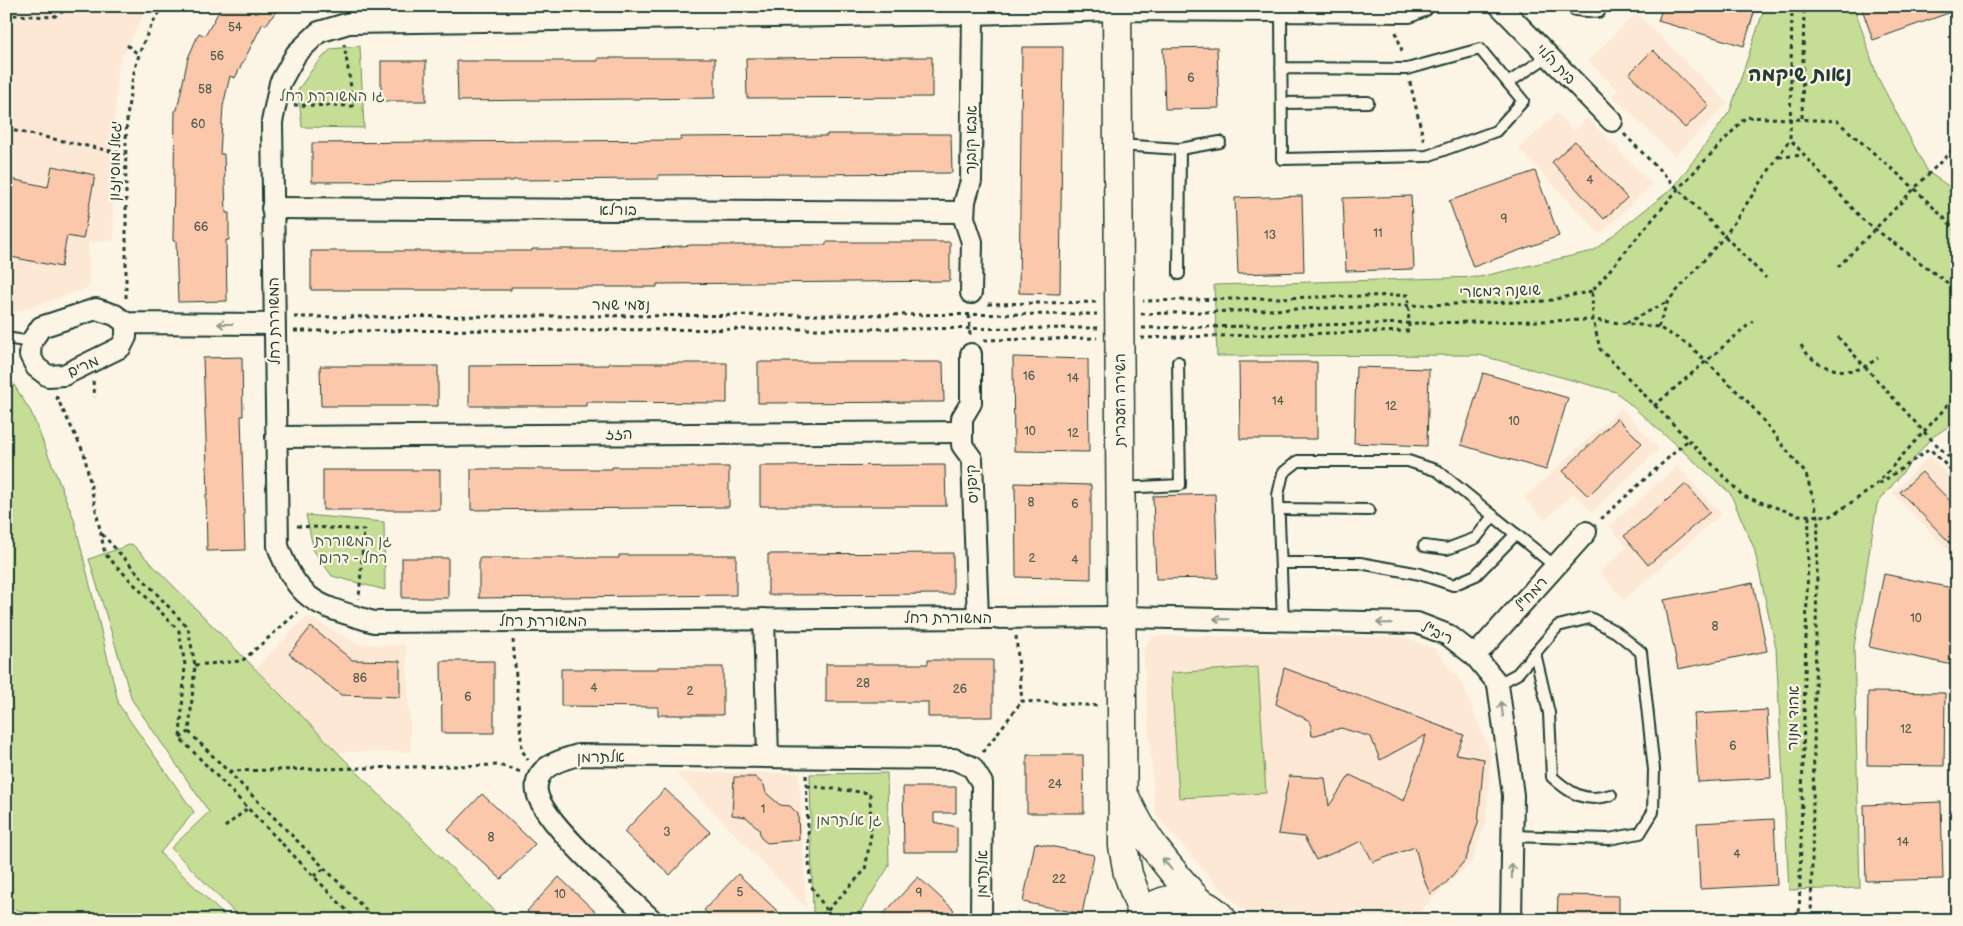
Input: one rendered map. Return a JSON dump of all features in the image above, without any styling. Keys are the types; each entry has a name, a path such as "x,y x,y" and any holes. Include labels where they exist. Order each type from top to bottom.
{"street":[{"name":"המשוררת רחל","path":"1122,617 374,622 322,606 312,600 286,569 278,546 276,437 278,320 272,208 272,122 280,83 296,54 319,32 350,24 973,14 1117,8 1280,12 1328,9 1409,12 1423,6"},
{"name":"בית הלוי","path":"1500,6 1612,122"},
{"name":"השירה העברית","path":"1117,8 1125,856 1128,874 1141,917"},
{"name":"אבא קובנר","path":"970,298 972,242 964,218 964,212 971,181 973,14"},
{"name":"בורלא","path":"272,208 964,212"},
{"path":"30,342 41,327 96,309 115,315 126,323 278,320"},
{"name":"מרים","path":"30,342 30,355 36,367 48,376 64,375 121,347 126,337 126,323"},
{"name":"קיפניס","path":"971,347 971,402 962,418 962,445 972,459 978,618"},
{"name":"הזז","path":"276,437 962,432"},
{"name":"רמח\"ל","path":"1475,656 1586,532"},
{"name":"ריב\"ל","path":"1122,617 1417,623 1448,636 1475,656 1498,684"},
{"path":"764,620 768,757"},
{"path":"1498,684 1513,795 1511,920"},
{"name":"אלתרמן","path":"539,777 546,767 558,760 578,755 954,759 972,767 982,782 981,920"},
{"path":"539,777 537,792 548,814 582,853 652,920"},
{"name":"השירה העברית","path":"1124,794 1140,829 1170,869 1198,901 1211,908 1223,920"},
{"path":"1141,917 1154,905 1169,900 1184,899 1198,901"}],"lane":[{"path":"1570,6 1575,10 1599,12 1601,6"},
{"path":"1280,12 1282,160 1427,156 1496,131 1523,101 1480,49 1407,69 1281,68"},
{"path":"1508,83 1548,56"},
{"path":"1282,103 1368,102"},
{"path":"1118,145 1180,149 1220,142"},
{"path":"1179,274 1180,149"},
{"path":"6,338 30,342"},
{"path":"1121,488 1180,485 1178,362"},
{"path":"1283,621 1278,495 1283,474 1298,461 1408,461 1438,471 1555,566"},
{"path":"1279,509 1369,510"},
{"path":"1424,546 1447,549 1476,538 1493,516"},
{"path":"1281,564 1360,563 1420,574 1453,585 1476,575 1516,534"},
{"path":"1498,684 1517,674 1558,626 1590,618 1616,632 1641,652 1654,770 1653,812 1640,833 1609,839 1513,836"},
{"path":"1535,653 1549,713 1552,777 1570,793 1599,799 1611,795"}],"path":[{"path":"6,12 13,15 53,16 73,6"},
{"name":"יגאל מוסינזון","path":"126,323 126,117 139,55 157,16 164,6"},
{"path":"1626,324 1668,301 1725,236 1790,139 1792,6"},
{"path":"1802,118 1804,6"},
{"path":"276,105 354,106 341,26"},
{"path":"127,45 139,55"},
{"path":"1957,231 1914,188 1837,121 1746,117 1678,188 1592,291 1593,320 1600,349 1743,496 1798,516 1831,516 1930,450 1957,476"},
{"path":"1612,122 1766,278"},
{"path":"6,129 126,154"},
{"path":"1790,139 1863,220 1957,290"},
{"path":"1838,267 1957,145"},
{"path":"1778,157 1805,155"},
{"path":"1957,174 1957,179"},
{"path":"1952,226 1957,221"},
{"name":"שושנה דמארי","path":"1119,310 1547,301 1592,291"},
{"path":"278,320 285,331 969,329 1119,331 1409,331 1408,323 1408,295 1119,310 970,298 969,329 971,347 1119,331 1408,323 1593,320 1658,327 1689,345 1750,404 1806,474 1818,516 1811,920"},
{"path":"1658,327 1668,301"},
{"name":"נעמי שמר","path":"278,320 969,316 1119,310"},
{"path":"1654,406 1753,322"},
{"path":"1838,337 1866,366 1924,433 1957,464"},
{"path":"1801,345 1807,357 1828,369 1862,368 1878,358"},
{"path":"48,376 84,453 105,554 179,631 185,665 180,738 356,920"},
{"path":"1873,488 1957,395"},
{"path":"1586,532 1688,441"},
{"name":"אהוד מנור","path":"1799,920 1808,516"},
{"path":"278,525 364,530 358,617"},
{"path":"102,533 188,628 195,665 189,732"},
{"path":"195,665 242,661 312,600"},
{"path":"972,767 1022,701 1015,618"},
{"path":"512,621 522,750 539,777"},
{"path":"1022,701 1123,707"},
{"path":"180,738 189,732"},
{"path":"189,732 376,920"},
{"path":"806,757 810,884 827,911"},
{"path":"229,771 499,765 539,777"},
{"path":"806,786 870,793 871,834 865,870 817,920"},
{"path":"225,828 248,808"},
{"path":"314,876 325,868"}],"shaded area":[{"path":"6,6 148,6 119,64 111,151 114,240 88,243 90,287 7,315"},
{"path":"1636,13 1728,103 1675,156 1612,96 1618,90 1588,61"},
{"path":"1557,113 1574,131 1588,118 1652,185 1600,234 1519,149"},
{"path":"1621,408 1659,449 1592,512 1574,493 1545,520 1524,498"},
{"path":"1930,456 1957,484 1957,559 1892,493"},
{"path":"1677,466 1721,514 1624,600 1600,572 1627,547 1609,526"},
{"path":"307,616 357,644 406,645 411,752 335,752 256,668"},
{"path":"1154,636 1405,637 1435,649 1462,683 1491,755 1486,822 1471,862 1421,910 1420,920 1254,920 1214,882 1155,813 1143,648"},
{"path":"676,773 799,773 806,908"}],"green space":[{"path":"1765,6 1854,6 1877,76 1928,172 1957,192 1957,421 1931,438 1877,504 1854,647 1860,888 1789,890 1776,648 1754,548 1730,493 1616,392 1479,355 1217,356 1214,285 1479,277 1593,251 1674,187 1730,111"},
{"name":"גו המשוררת רחל","path":"360,46 364,128 302,127 298,90 316,64 331,49"},
{"path":"6,372 31,412 74,519 119,705 194,812 160,853 229,920 57,920 6,907"},
{"name":"גן המשוררת רחל - דרום","path":"306,515 384,522 385,590 332,576 314,551"},
{"path":"132,544 503,920 241,920 171,848 209,812 132,700 89,559"},
{"path":"1258,667 1266,793 1179,798 1171,673"},
{"name":"גן אלתרמן","path":"887,773 889,866 855,920 824,920 813,912 811,838 808,837 811,826 810,774"}],"building":[{"path":"222,6 280,6 266,25 263,23 235,78 230,76 223,106 220,154 224,154 226,213 229,213 229,240 226,240 227,301 178,302 176,241 173,241 175,110 177,110 188,58 199,33 205,36"},
{"path":"1663,6 1756,6 1744,46 1658,21"},
{"path":"1861,6 1957,6 1957,10 1873,40"},
{"path":"1022,47 1063,47 1060,294 1019,293"},
{"path":"1217,47 1219,108 1165,109 1163,48"},
{"path":"1653,50 1709,105 1685,128 1629,74"},
{"path":"932,57 932,97 747,98 746,58"},
{"path":"598,58 715,58 715,98 458,101 457,61 598,61"},
{"path":"381,61 426,61 426,101 381,101"},
{"path":"827,134 951,134 952,173 658,175 658,179 312,182 312,143 681,140 681,137 827,136"},
{"path":"1575,141 1627,198 1604,219 1552,162"},
{"path":"52,166 95,175 83,239 67,236 61,267 6,256 6,178 48,187"},
{"path":"1535,171 1559,236 1473,267 1449,201"},
{"path":"1302,196 1304,272 1238,274 1235,198"},
{"path":"1411,196 1414,269 1346,271 1343,198"},
{"path":"826,242 950,242 950,281 657,284 657,287 511,287 511,290 311,290 311,251 532,251 532,249 646,249 692,245 826,245"},
{"path":"242,357 243,416 241,416 245,550 207,551 206,494 208,494 203,358"},
{"path":"1013,357 1088,359 1089,452 1014,451"},
{"path":"758,362 943,362 944,402 758,403"},
{"path":"1239,362 1317,362 1317,439 1240,439"},
{"path":"609,363 727,363 727,403 586,402 586,406 469,406 469,366 609,365"},
{"path":"320,366 438,366 438,406 321,406"},
{"path":"1356,367 1429,369 1427,446 1354,443"},
{"path":"1483,373 1568,398 1546,470 1461,445"},
{"path":"1617,418 1642,443 1588,496 1563,471"},
{"path":"945,465 946,506 760,506 760,466"},
{"path":"612,467 729,467 729,507 471,510 471,469 612,469"},
{"path":"323,470 440,470 440,510 323,510"},
{"path":"1922,472 1957,508 1957,550 1900,492"},
{"path":"1015,483 1091,485 1091,579 1016,577"},
{"path":"1686,484 1710,512 1648,565 1624,536"},
{"path":"1215,494 1218,578 1156,579 1153,496"},
{"path":"953,553 953,594 768,595 768,554"},
{"path":"619,555 736,555 736,595 479,598 479,558 619,558"},
{"path":"402,558 448,558 448,598 402,598"},
{"path":"1884,574 1957,589 1957,666 1869,647"},
{"path":"1753,583 1767,651 1678,669 1664,600"},
{"path":"311,627 352,660 400,661 400,697 341,695 289,654"},
{"path":"928,660 993,660 993,717 928,717 928,702 826,702 826,664 928,664"},
{"path":"441,661 494,661 494,733 442,733"},
{"path":"658,667 723,667 723,715 658,715 658,707 561,706 561,669 658,669"},
{"path":"1284,668 1464,735 1456,754 1484,759 1478,823 1466,859 1446,883 1430,894 1415,847 1373,862 1362,841 1316,860 1304,837 1278,834 1289,776 1325,778 1329,806 1350,775 1404,801 1426,735 1380,760 1371,737 1341,728 1312,736 1310,721 1276,704"},
{"path":"1868,692 1945,693 1944,766 1867,765"},
{"path":"1767,710 1771,778 1698,782 1694,714"},
{"path":"1027,755 1083,755 1084,813 1027,813"},
{"path":"734,777 755,777 764,785 766,793 780,805 790,806 798,814 799,840 767,843 761,838 759,829 746,817 732,815"},
{"path":"903,787 956,787 956,813 934,813 934,822 957,827 957,852 904,852"},
{"path":"665,789 710,832 670,875 624,832"},
{"path":"482,794 535,844 501,879 448,830"},
{"path":"1941,802 1943,879 1866,881 1864,805"},
{"path":"1774,819 1777,885 1700,889 1697,823"},
{"path":"1035,843 1094,855 1082,914 1023,902"},
{"path":"738,874 787,920 714,920 704,910"},
{"path":"559,877 604,920 536,920 527,911"},
{"path":"918,877 954,910 945,920 878,920"},
{"path":"1558,895 1619,896 1619,920 1557,920"}],"district":[{"name":"נאות שיקמה","path":"1800,74"}]}
